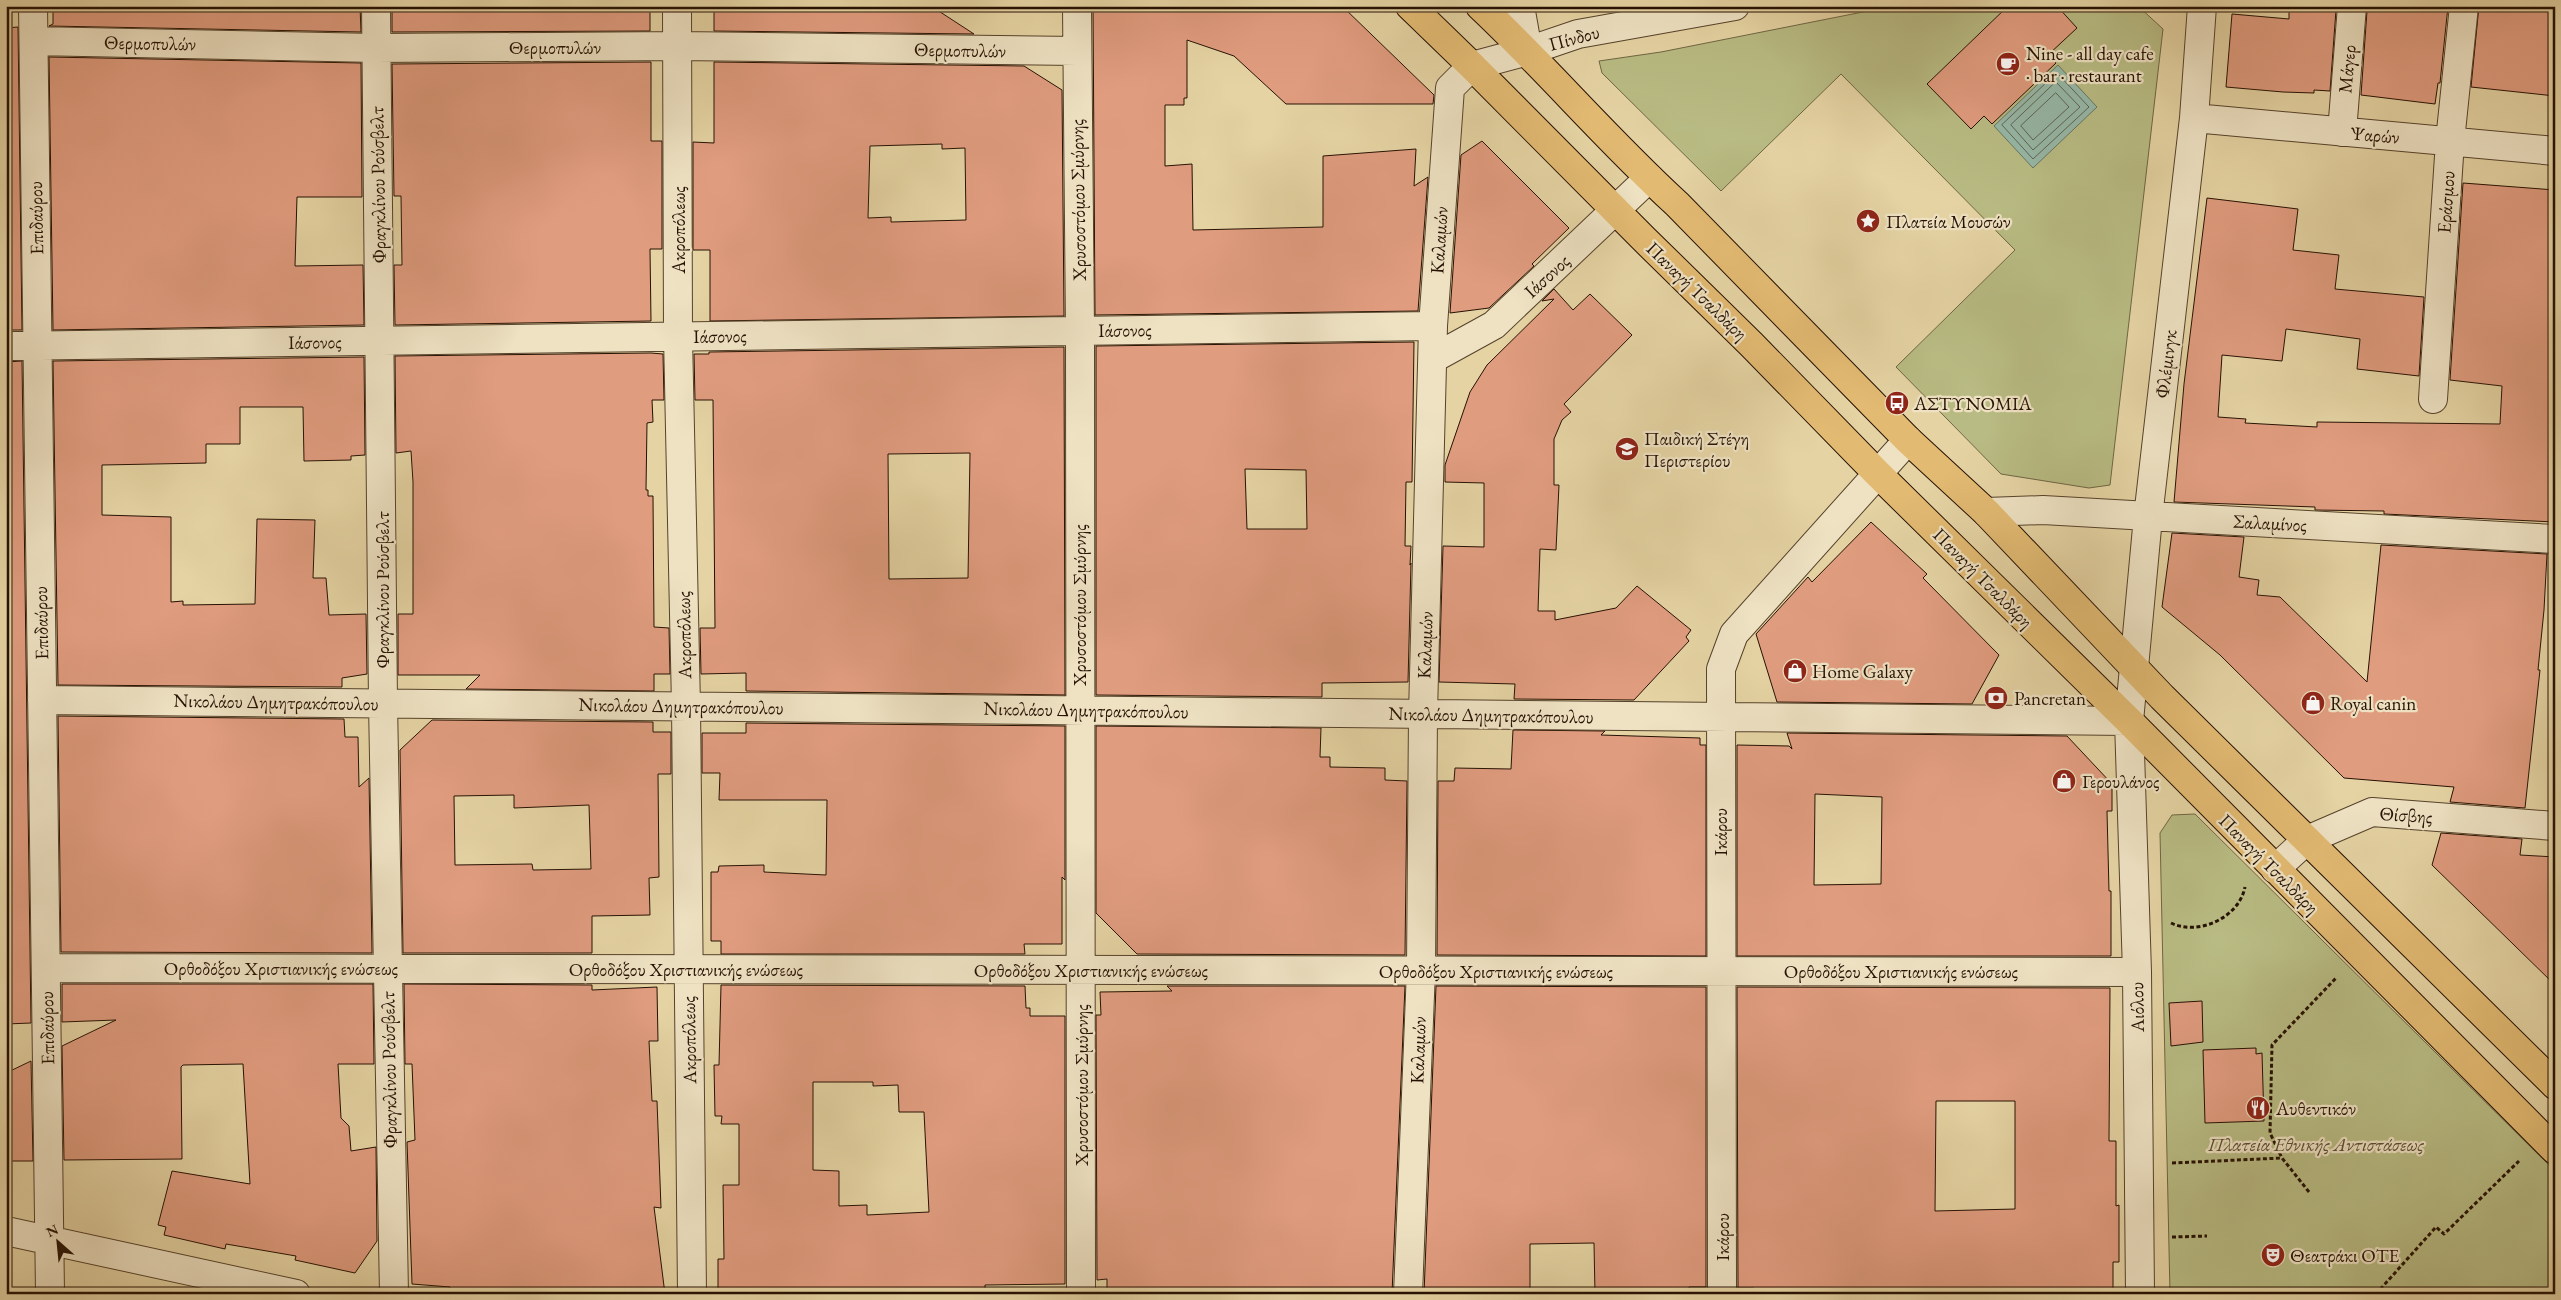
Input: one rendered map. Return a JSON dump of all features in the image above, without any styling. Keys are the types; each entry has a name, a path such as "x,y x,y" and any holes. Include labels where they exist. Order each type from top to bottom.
{"main road":[{"name":"Παναγή Τσαλδάρη","path":"1410,6 1752,345 1876,472 2129,721 2358,954 2549,1144"},
{"path":"1480,6 1528,51 1649,178 1677,204 1908,440 1986,512 2162,697 2555,1085"}],"street":[{"name":"Επιδαύρου","path":"33,6 50,1294"},
{"name":"Φραγκλίνου Ρούσβελτ","path":"376,6 381,341 383,703 394,1294"},
{"name":"Ακροπόλεως","path":"677,6 678,337 686,706 692,1294"},
{"name":"Χρυσοστόμου Σμύρνης","path":"1077,6 1080,331 1078,710 1081,970 1081,1294"},
{"path":"1520,6 1528,51"},
{"name":"Πίνδου","path":"1472,66 1528,51 1578,34 1735,6"},
{"name":"Φλέμινγκ","path":"2129,721 2136,668 2148,517 2194,118 2202,6"},
{"name":"Μάγερ","path":"2342,132 2352,6"},
{"name":"Εράσμου","path":"2433,399 2450,142 2464,6"},
{"name":"Θερμοπυλών","path":"34,41 376,48 678,46 1077,51"},
{"name":"Καλαμών","path":"1408,1294 1420,970 1423,714 1434,358 1433,326 1450,88 1472,66"},
{"name":"Ψαρών","path":"2194,118 2555,151"},
{"name":"Ιάσονος","path":"1434,358 1494,325 1616,212 1649,178"},
{"name":"Ιάσονος","path":"6,346 1433,326"},
{"name":"Ικάρου","path":"1722,1294 1721,668 1734,634 1876,472 1908,440"},
{"name":"Σαλαμίνος","path":"1986,512 2042,510 2555,539"},
{"name":"Νικολάου Δημητρακόπουλου","path":"42,700 2129,721"},
{"name":"Αιόλου","path":"2129,721 2137,972 2140,1294"},
{"name":"Θίσβης","path":"2275,869 2306,840 2372,812 2555,826"},
{"name":"Ορθοδόξου Χριστιανικής ενώσεως","path":"46,968 2137,972"},
{"path":"6,1231 296,1294"}],"path":[{"path":"2135,900 2154,916 2178,926 2197,928 2216,921 2237,907 2243,894 2246,878 2246,841"},
{"path":"2309,1192 2282,1158 2270,1133 2272,1046 2358,954"},
{"path":"2376,1294 2436,1227 2444,1234 2549,1144"},
{"path":"2139,1165 2282,1158"}],"green space":[{"path":"1893,6 2138,6 2163,29 2110,485 2089,488 2001,474 1896,367 2015,250 1841,74 1721,191 1602,73 1599,61 1661,52"},
{"name":"Πλατεία Εθνικής Αντιστάσεως","path":"2195,814 2555,1171 2555,1294 2170,1294 2160,833 2172,815"}],"water":[{"path":"2058,65 2097,107 2033,168 1994,126"}],"building":[{"path":"53,6 360,6 361,32 49,26 53,24"},
{"path":"392,6 650,6 650,31 392,32"},
{"path":"714,6 931,6 974,34 714,31"},
{"path":"1093,6 1342,6 1434,95 1433,104 1286,104 1234,56 1187,40 1187,98 1184,98 1184,105 1165,105 1165,166 1192,164 1193,230 1323,227 1323,156 1416,149 1414,186 1428,177 1418,311 1095,315"},
{"path":"2008,6 2057,6 2077,28 2048,55 2056,63 1992,124 1984,116 1971,129 1927,84"},
{"path":"2391,6 2448,6 2440,83 2438,83 2435,104 2361,95 2367,11 2391,11"},
{"path":"2479,6 2555,6 2555,96 2471,87"},
{"path":"2289,9 2336,10 2330,91 2314,90 2314,93 2283,92 2226,87 2232,14 2289,19"},
{"path":"18,27 22,330 6,330 6,28"},
{"path":"49,57 361,63 362,197 297,197 295,266 363,265 364,325 53,330"},
{"path":"651,62 651,141 662,141 662,249 650,249 651,321 395,325 394,265 402,265 401,196 394,196 392,64"},
{"path":"714,62 1024,66 1062,90 1064,316 710,321 710,250 693,250 693,142 714,143","holes":["942,144 942,149 965,148 966,220 891,222 891,217 868,218 870,146"]},
{"path":"1482,141 1569,228 1532,264 1534,266 1489,308 1450,313 1461,155"},
{"path":"2463,183 2555,190 2555,522 2384,514 2384,511 2315,510 2315,507 2174,502 2184,384 2207,198 2298,209 2293,250 2339,255 2335,289 2424,297 2419,376 2357,369 2360,339 2286,329 2282,361 2222,355 2218,417 2246,419 2245,423 2317,427 2317,422 2500,424 2502,386 2450,380"},
{"path":"1554,289 1573,310 1590,294 1632,335 1564,404 1571,412 1562,420 1554,439 1554,485 1559,485 1556,550 1540,549 1538,611 1555,611 1555,620 1616,608 1637,586 1691,630 1686,637 1689,641 1634,700 1514,699 1515,684 1439,682 1443,546 1484,547 1484,483 1445,482 1445,465 1470,392 1487,365 1554,299 1542,301"},
{"path":"1414,342 1412,482 1406,482 1405,546 1411,546 1408,682 1322,683 1322,697 1096,695 1096,346","holes":["1245,469 1306,470 1307,529 1247,529"]},
{"path":"1064,347 1065,695 746,691 746,673 701,674 700,628 715,628 713,400 695,400 694,354 709,354 709,352","holes":["970,453 968,578 889,579 888,454"]},
{"path":"663,354 664,400 652,400 653,422 647,423 646,490 648,490 648,496 653,496 654,627 669,628 670,674 654,674 654,691 466,689 480,675 398,675 398,614 413,614 413,482 411,451 396,453 395,356"},
{"path":"364,357 365,455 351,456 351,460 304,461 303,407 240,407 240,444 206,444 206,463 102,465 102,515 171,517 171,602 183,601 183,605 255,604 257,519 315,520 313,578 326,578 329,615 366,614 367,674 342,678 342,687 58,685 53,361"},
{"path":"22,361 31,1023 6,1024 6,362"},
{"path":"1871,522 1927,574 1923,578 1999,655 1972,704 1777,702 1756,634 1808,577 1812,582"},
{"path":"2172,533 2244,537 2239,577 2259,580 2257,595 2280,597 2367,682 2381,545 2547,554 2538,670 2540,670 2525,808 2450,802 2454,787 2344,778 2220,655 2162,607"},
{"path":"58,716 344,719 345,737 358,737 359,787 369,778 372,953 61,952"},
{"path":"432,720 653,722 653,732 671,732 671,774 658,774 659,877 649,878 650,915 592,916 592,953 403,953 400,750","holes":["514,795 514,808 589,805 591,869 533,870 532,864 455,865 454,796"]},
{"path":"746,723 1065,726 1065,880 1062,877 1062,944 1024,944 1025,954 721,954 721,941 711,941 711,872 718,872 719,866 764,865 764,872 826,875 827,800 719,800 720,773 702,773 702,733 746,733"},
{"path":"1096,726 1321,728 1320,757 1330,757 1330,767 1385,768 1385,780 1407,781 1405,955 1137,954 1096,913"},
{"path":"1513,730 1605,731 1601,735 1700,738 1700,745 1706,745 1706,956 1437,955 1438,781 1454,781 1455,768 1511,769"},
{"path":"1787,733 2067,736 2112,784 2112,811 2107,811 2109,891 2111,891 2111,956 1737,956 1737,745 1789,746 1792,749","holes":["1815,794 1882,797 1881,884 1814,885"]},
{"path":"2441,833 2522,839 2520,855 2555,857 2555,985 2432,865"},
{"path":"62,984 373,984 374,1064 338,1064 341,1118 349,1126 351,1151 376,1147 377,1241 355,1273 295,1260 296,1256 226,1244 225,1249 164,1235 166,1227 158,1225 172,1171 250,1184 243,1064 183,1065 181,1067 182,1159 64,1160 62,1046 116,1020 62,1022"},
{"path":"404,984 592,985 592,990 657,987 658,1041 649,1041 652,1101 657,1101 661,1208 654,1207 665,1294 448,1294 450,1287 412,1284 407,1142 415,1140 412,1064 405,1064"},
{"path":"721,985 1025,986 1026,1008 1030,1008 1030,1016 1065,1016 1065,1284 985,1285 985,1294 718,1294 718,1259 724,1259 723,1185 739,1185 739,1124 721,1124 722,1116 715,1116 714,1065 719,1065","holes":["813,1082 873,1082 873,1086 898,1085 899,1112 924,1112 929,1212 867,1215 867,1205 839,1206 839,1171 813,1170"]},
{"path":"1167,986 1405,986 1392,1294 1107,1294 1107,1279 1097,1280 1096,1015 1101,1015 1100,992 1172,991"},
{"path":"1436,986 1706,987 1706,1287 1689,1287 1689,1294 1595,1294 1594,1243 1530,1244 1530,1294 1424,1294"},
{"path":"1737,987 2110,988 2109,1141 2116,1141 2116,1206 2119,1205 2119,1262 2113,1262 2113,1294 1754,1294 1754,1288 1738,1288","holes":["1936,1101 2015,1101 2015,1209 1935,1211"]},
{"path":"2202,1001 2203,1042 2171,1046 2169,1003"},
{"path":"2256,1048 2256,1054 2262,1053 2264,1121 2205,1123 2203,1050"},
{"path":"31,1061 33,1161 6,1161 6,1073"}],"place":[{"name":"Nine - all day cafe · bar · restaurant","path":"2008,64"},
{"name":"Πλατεία Μουσών","path":"1868,221"},
{"name":"ΑΣΤΥΝΟΜΙΑ","path":"1897,403"},
{"name":"Παιδική Στέγη Περιστερίου","path":"1627,449"},
{"name":"Home Galaxy","path":"1795,671"},
{"name":"Pancretan","path":"1996,698"},
{"name":"Royal canin","path":"2313,703"},
{"name":"Γερουλάνος","path":"2064,781"},
{"name":"Αυθεντικόν","path":"2258,1108"},
{"name":"Θεατράκι ΟΤΕ","path":"2273,1255"}]}
